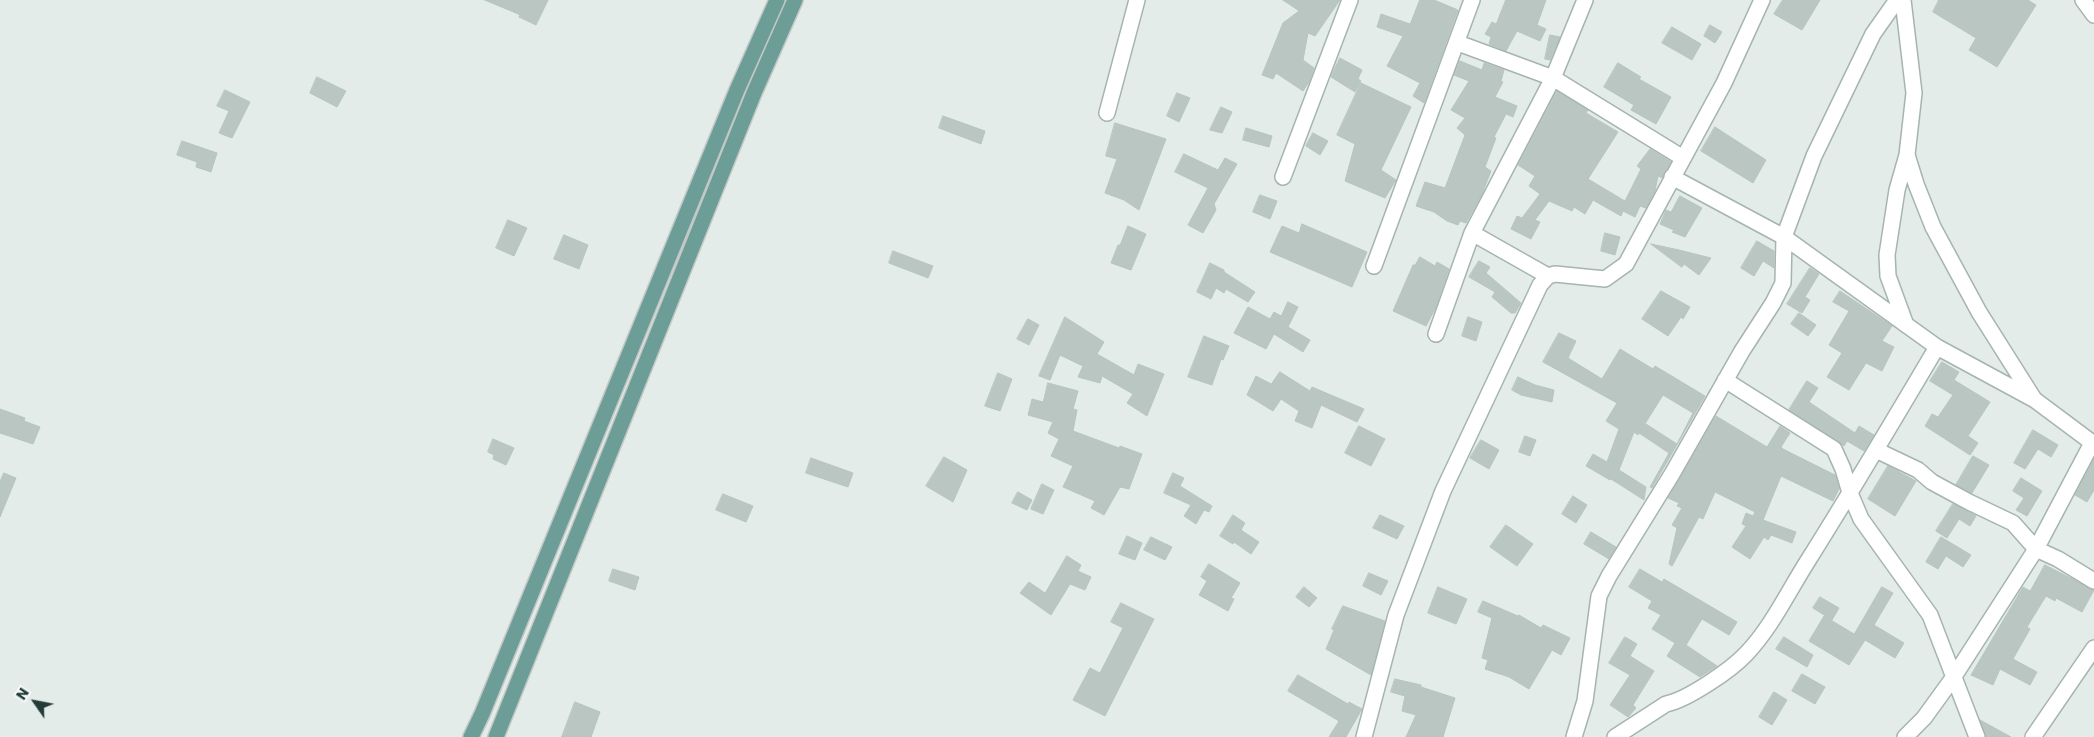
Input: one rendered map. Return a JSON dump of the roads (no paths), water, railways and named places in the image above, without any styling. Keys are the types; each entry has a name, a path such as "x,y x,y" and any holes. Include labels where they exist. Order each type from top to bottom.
{"main road":[{"path":"471,737 737,90 777,0"},
{"path":"496,737 754,93 795,0"}],"street":[{"path":"1107,113 1136,0"},
{"path":"1282,176 1350,0"},
{"path":"1374,266 1458,43 1472,0"},
{"path":"1436,334 1472,233 1553,78 1585,0"},
{"path":"1364,737 1396,616 1444,491 1540,285 1548,276 1555,274 1605,278 1617,272 1626,264 1724,83 1762,0"},
{"path":"1574,737 1585,701 1599,596 1609,576 1672,474 1725,380 1773,304 1783,283 1784,237 1814,156 1873,34 1897,0"},
{"path":"1903,0 1914,93 1907,155 1897,190 1887,255 1888,276 1906,325"},
{"path":"2082,0 2094,15"},
{"path":"2088,0 2094,4"},
{"path":"1458,43 1553,78 1683,158"},
{"path":"1907,155 1933,227 1979,312 2035,400"},
{"path":"1672,177 1784,237 1938,347 2035,400 2093,444 2036,549 1953,678 1924,718 1905,737"},
{"path":"1472,233 1548,276"},
{"path":"1615,737 1666,704 1674,702 1711,682 1746,654 1765,628 1850,493 1938,347"},
{"path":"1725,380 1834,449 1860,519 1930,615 1977,737"},
{"path":"1876,450 1918,470 1932,482 1969,502 2014,523 2036,549 2058,559 2094,581"},
{"path":"2033,737 2094,648"}]}
